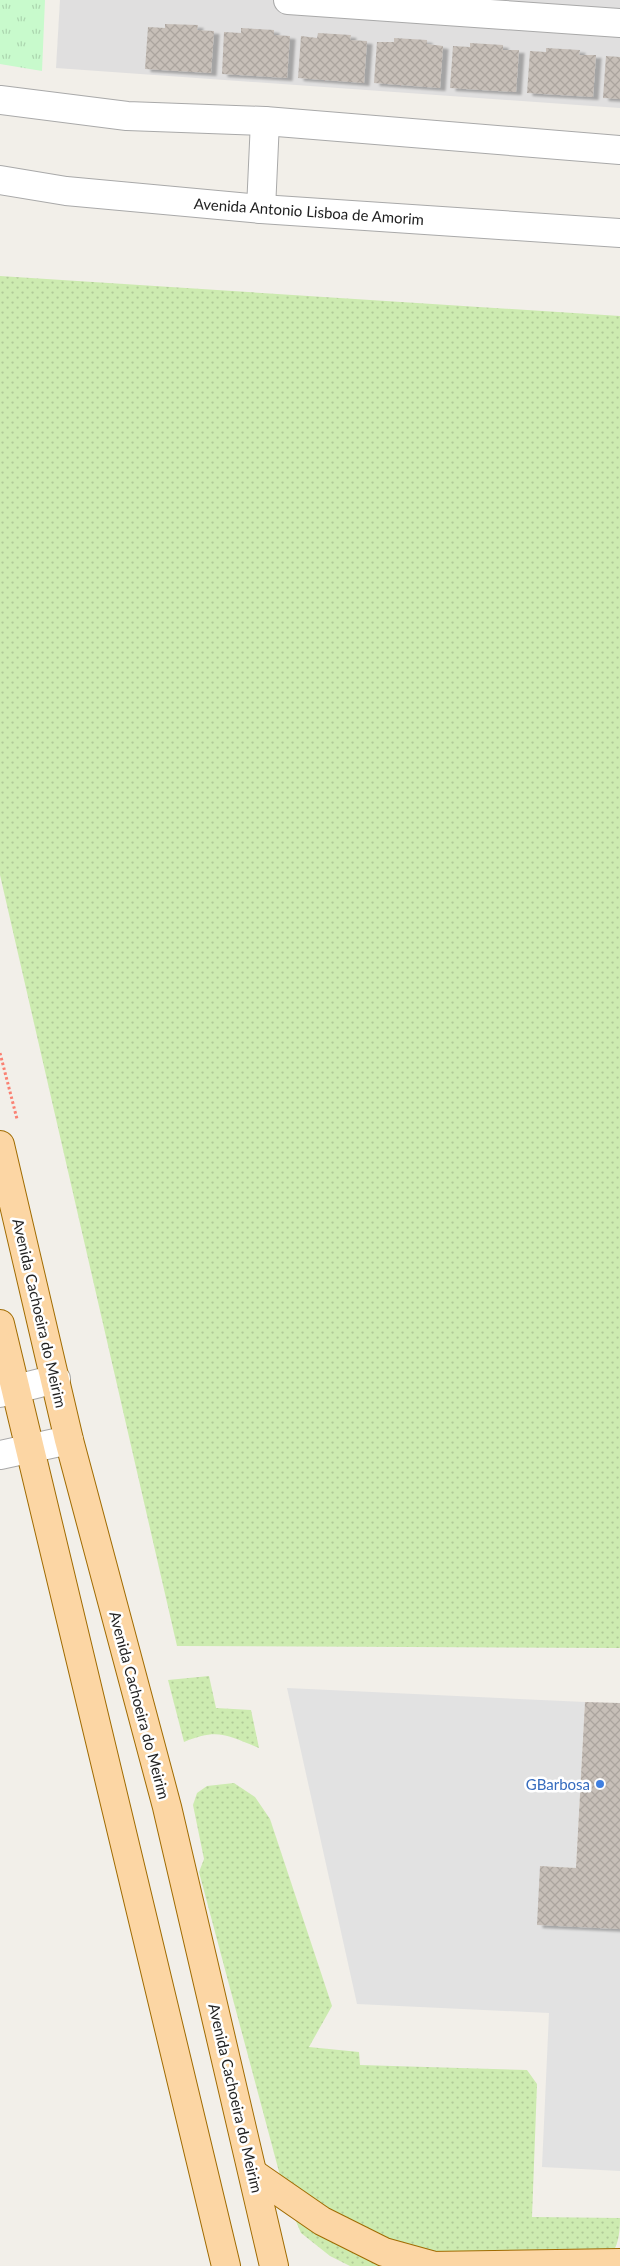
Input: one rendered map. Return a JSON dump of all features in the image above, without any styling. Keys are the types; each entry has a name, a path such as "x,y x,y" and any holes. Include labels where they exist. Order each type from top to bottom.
{"main road":[{"name":"Avenida Cachoeira do Meirim","path":"0,1145 69,1440 167,1807 274,2266"},
{"path":"0,1324 8,1391 30,1448 226,2266"},
{"path":"254,2174 322,2221 384,2252 430,2266 620,2263"}],"street":[{"path":"288,0 620,23"},
{"path":"0,100 127,116 264,122 620,150"},
{"path":"261,209 264,122"},
{"name":"Avenida Antonio Lisboa de Amorim","path":"0,180 66,191 261,209 620,233"},
{"path":"8,1391 56,1379"},
{"path":"0,1455 69,1440"}],"shaded area":[{"path":"60,0 620,0 620,108 56,68"},
{"path":"287,1688 585,1702 576,1868 540,1866 620,1929 620,2171 542,2167 549,2013 357,2004"}],"green space":[{"path":"0,0 45,0 42,71 0,64"},
{"path":"0,276 620,316 620,1648 177,1646 0,875"},
{"path":"209,1676 216,1708 251,1710 259,1748 230,1737 214,1734 184,1742 168,1680"},
{"path":"234,1783 255,1797 270,1819 332,2006 309,2047 359,2052 360,2065 527,2070 537,2084 532,2217 620,2218 616,2245 611,2256 601,2266 350,2266 330,2256 301,2233 286,2198 199,1872 204,1859 193,1805 197,1793 207,1786"}],"building":[{"path":"165,24 198,25 197,30 214,31 211,73 145,69 148,27 165,28"},
{"path":"241,28 274,30 274,35 290,36 287,78 222,74 224,32 241,33"},
{"path":"318,33 351,35 350,40 367,41 364,83 298,78 301,36 317,38"},
{"path":"394,38 427,40 427,44 443,46 440,88 374,83 377,42 394,42"},
{"path":"470,43 503,45 503,50 519,50 516,92 450,88 453,46 470,47"},
{"path":"546,48 580,50 579,55 596,55 593,97 527,93 530,51 546,52"},
{"path":"606,56 620,57 620,99 603,98"},
{"name":"GBarbosa","path":"585,1702 620,1703 620,1929 537,1925 540,1866 576,1868"}],"place":[{"name":"GBarbosa","path":"600,1784"}]}
